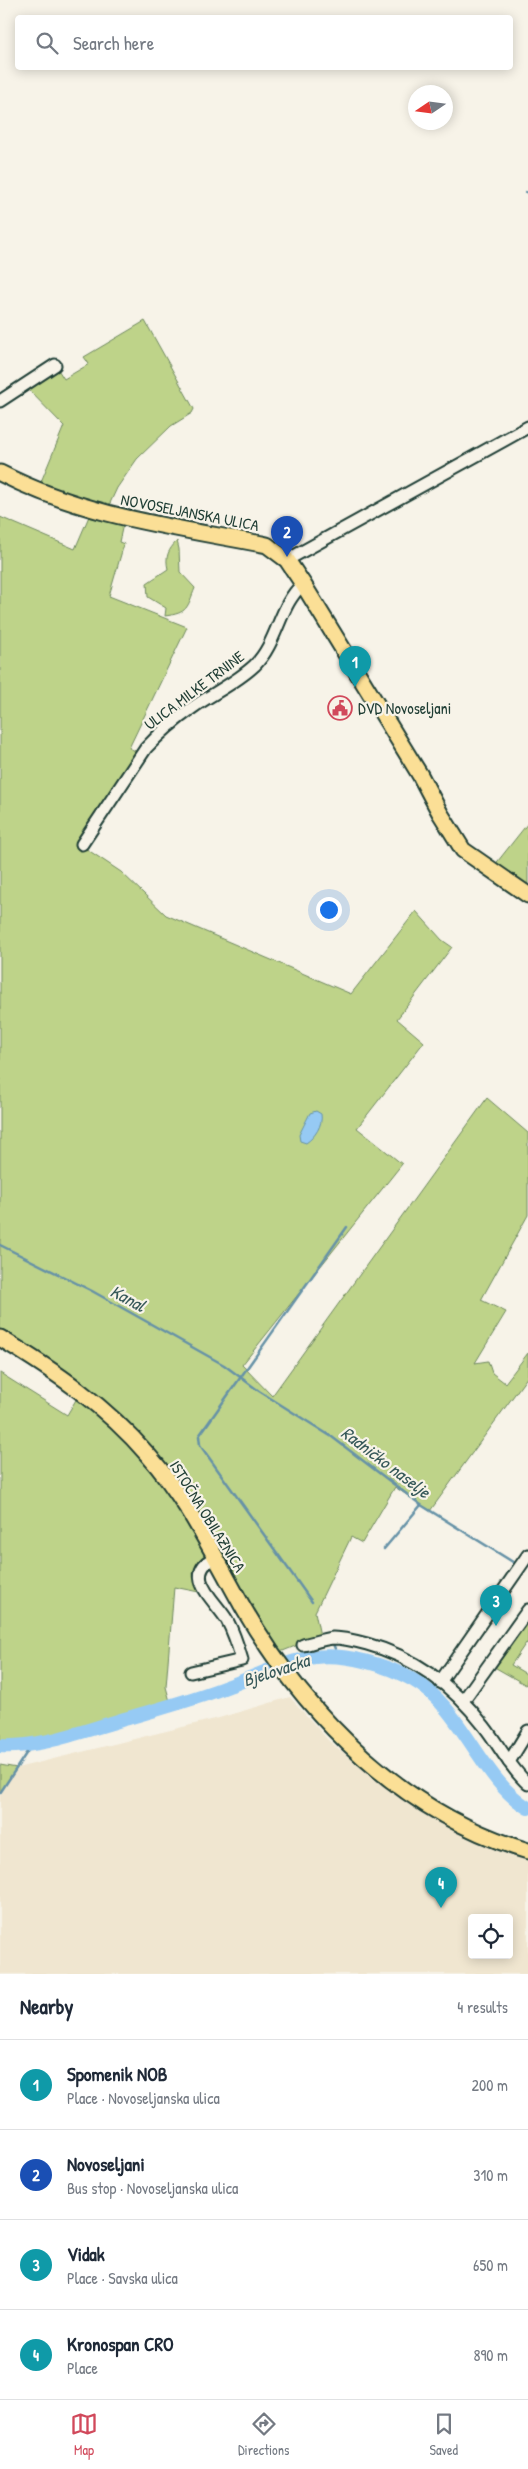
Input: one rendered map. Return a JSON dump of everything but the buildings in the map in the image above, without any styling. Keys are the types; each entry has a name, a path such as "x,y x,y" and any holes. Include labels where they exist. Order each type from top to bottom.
{"main road":[{"name":"NOVOSELJANSKA ULICA","path":"0,473 78,506 128,520 267,545 288,560 420,775 440,813 463,850 528,895"},
{"name":"ISTOČNA OBILAZNICA","path":"0,1338 52,1370 115,1420 148,1455 176,1490 273,1656 332,1727 361,1756 394,1783 429,1807 472,1829 528,1851"}],"street":[{"path":"0,401 55,364"},
{"path":"288,560 528,427"},
{"name":"ULICA MILKE TRNINE","path":"82,844 146,748 158,735 192,708 239,678 256,663 278,630 295,591 303,584"},
{"path":"440,1682 528,1555"},
{"path":"191,1672 242,1660 229,1625 201,1586 200,1578 203,1569 209,1560 215,1557"},
{"path":"463,1701 528,1610"},
{"path":"303,1645 332,1638 365,1644 408,1658 463,1701 528,1784"},
{"path":"509,1762 528,1731"}],"shaded area":[{"path":"290,1697 329,1741 383,1785 528,1855 528,1974 0,1974 0,1793 17,1768 219,1718"}],"green space":[{"path":"145,321 194,409 192,413 171,426 137,459 117,488 105,514 38,489 64,426 24,385 55,365 64,379 89,364 84,357"},
{"path":"90,514 123,524 119,542 124,544 109,596 187,627 129,748 142,754 85,848 121,872 166,915 351,994 416,911 442,940 452,947 397,1019 424,1042 357,1128 402,1164 242,1365 272,1396 487,1098 528,1133 528,1215 481,1300 506,1312 475,1363 488,1361 492,1373 505,1383 528,1353 528,1376 430,1511 395,1487 362,1543 351,1537 315,1612 320,1636 273,1655 214,1555 201,1565 204,1593 174,1587 166,1687 171,1705 109,1726 65,1738 43,1743 0,1746 0,1373 67,1415 80,1393 0,1339 0,517 75,549"},
{"path":"177,541 180,572 195,588 186,608 178,613 165,616 166,608 148,597 147,583 168,569 168,554 171,547"},
{"path":"528,823 528,886 504,875 494,866"},
{"path":"528,1610 528,1644 526,1643 511,1665 528,1675 526,1685 489,1664"},
{"path":"0,1765 17,1768 0,1793"}],"water":[{"path":"316,1111 321,1114 318,1130 306,1143 300,1141 299,1135 310,1113"}],"waterway":[{"name":"Kanal","path":"312,1602 200,1445 199,1436 347,1227"},
{"name":"Radničko naselje","path":"0,1245 92,1291 224,1365 259,1391 332,1437 421,1505 516,1564"},
{"path":"384,1549 421,1505"},
{"path":"333,1644 339,1658"},
{"name":"Bjelovacka","path":"0,1746 44,1742 174,1705 293,1662 315,1657 339,1657 366,1661 378,1665 413,1680 430,1692 459,1725 497,1780 512,1796 528,1808"},
{"path":"0,1793 33,1743"}],"place":[{"name":"Novoseljani","path":"287,557"},
{"name":"Spomenik NOB","path":"355,687"},
{"name":"DVD Novoseljani","path":"340,708"},
{"name":"Vidak","path":"496,1626"},
{"name":"Kronospan CRO","path":"441,1908"}]}
